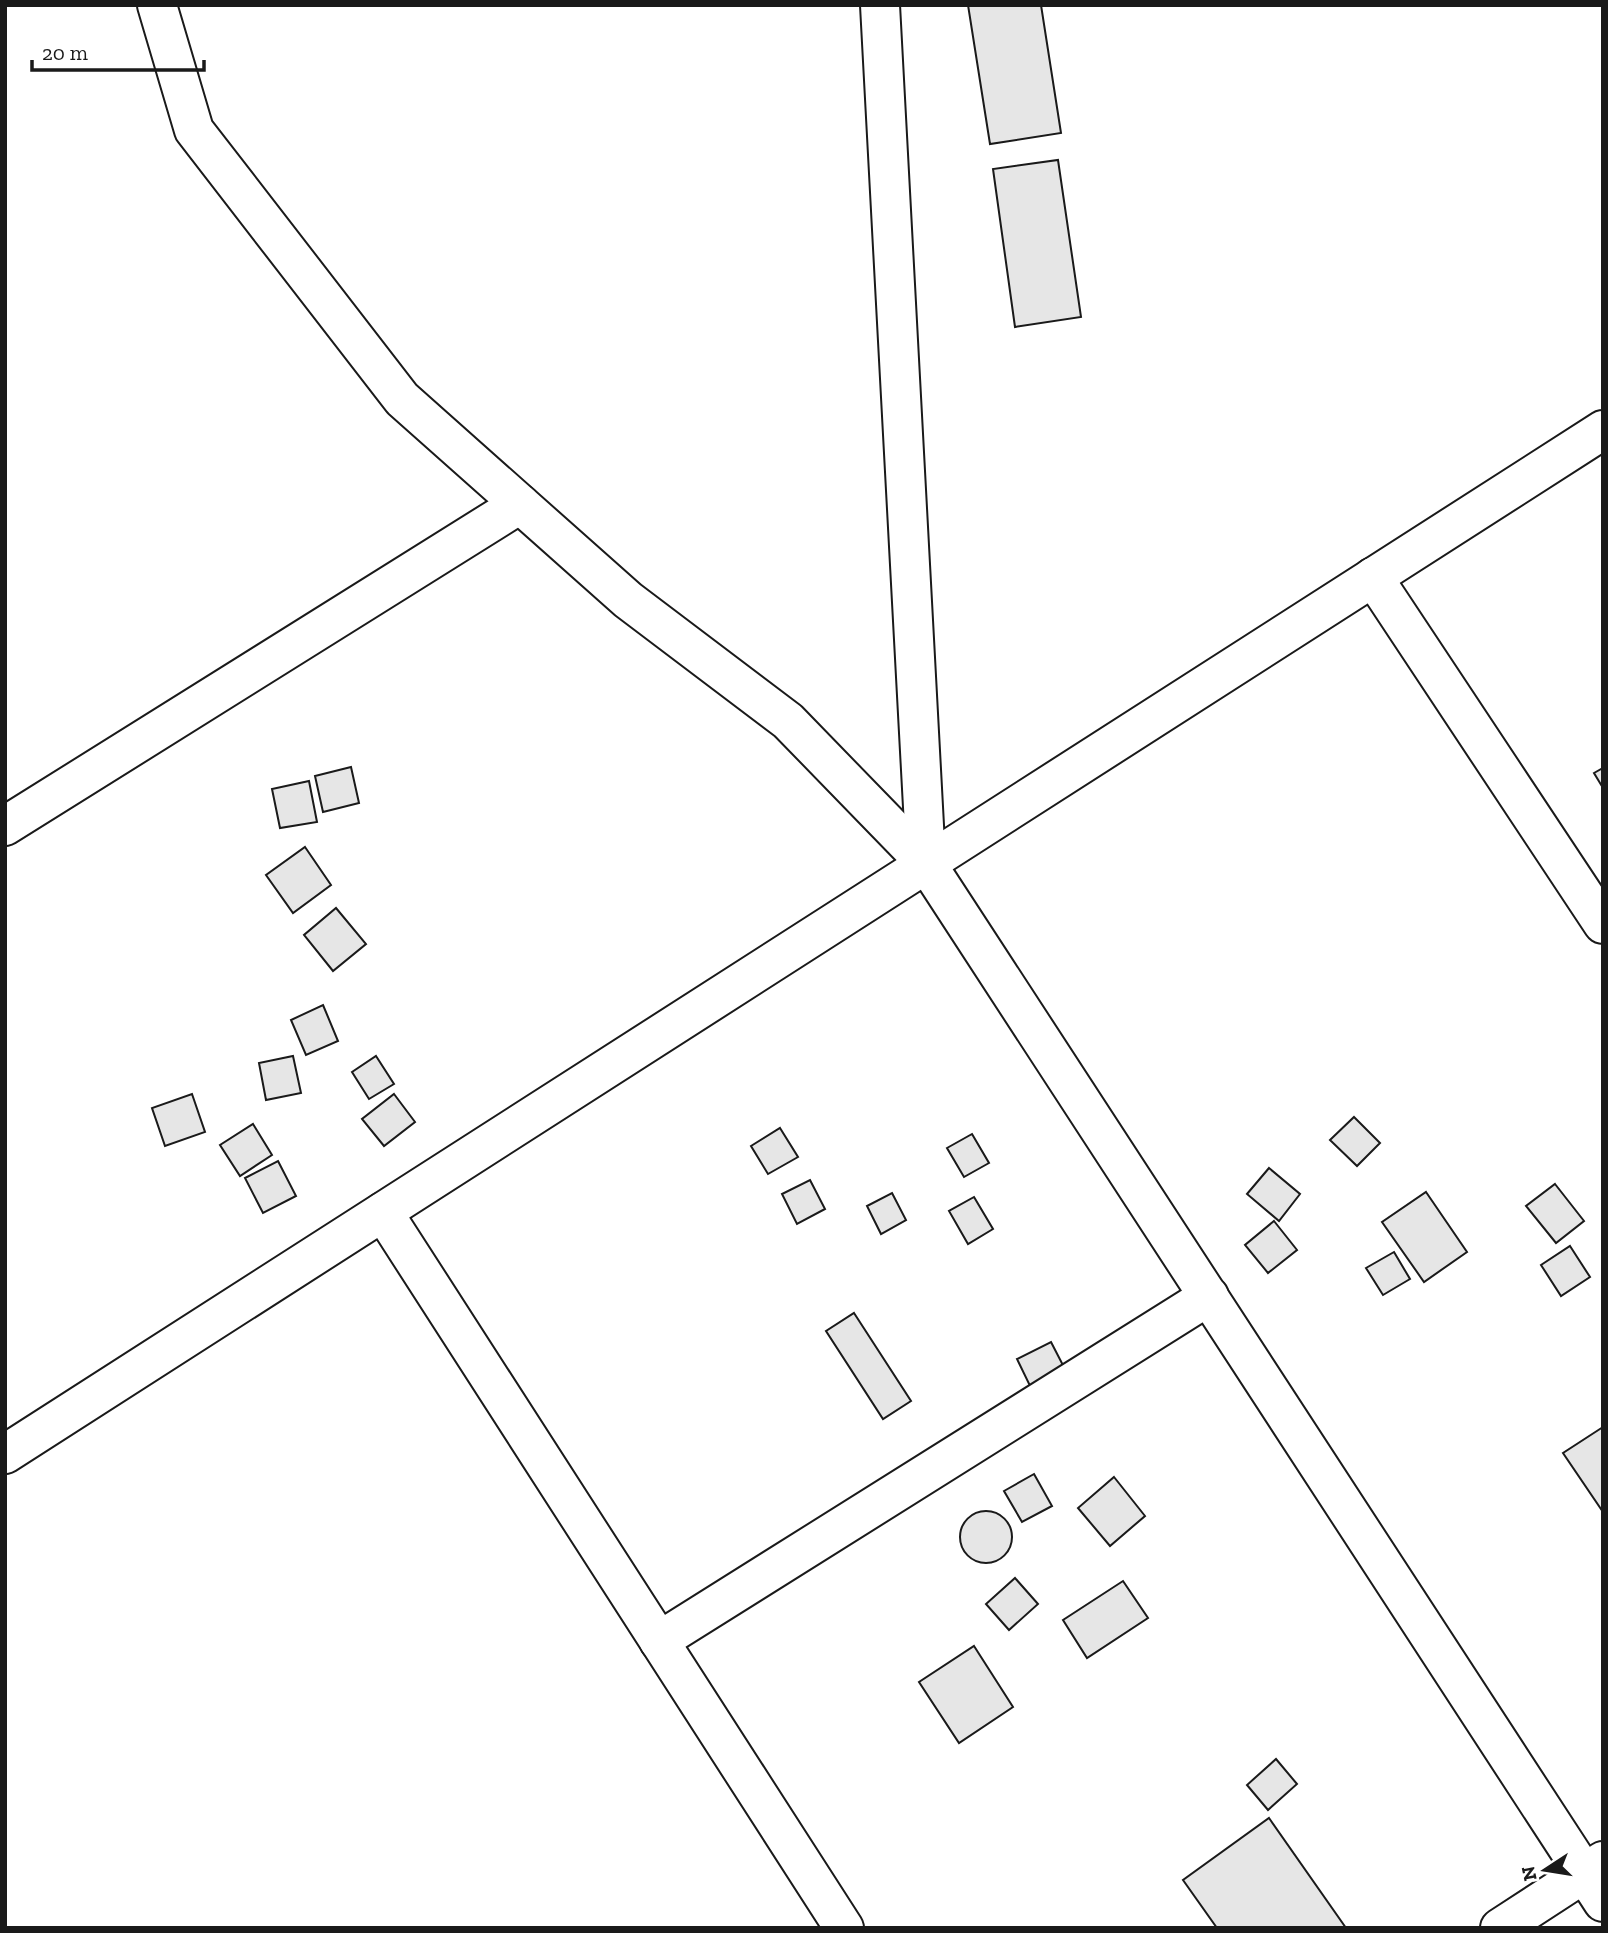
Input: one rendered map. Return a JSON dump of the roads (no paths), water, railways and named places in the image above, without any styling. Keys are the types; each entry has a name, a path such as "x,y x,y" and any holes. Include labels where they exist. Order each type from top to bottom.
{"street":[{"path":"158,5 194,130 402,398 628,600 788,721 926,863 1209,1296 1597,1879 1500,1928"},
{"path":"880,5 926,863"},
{"path":"5,1454 1603,430"},
{"path":"5,826 520,504"},
{"path":"1373,577 1603,924"},
{"path":"383,1212 844,1928"},
{"path":"659,1641 1209,1296"}]}
